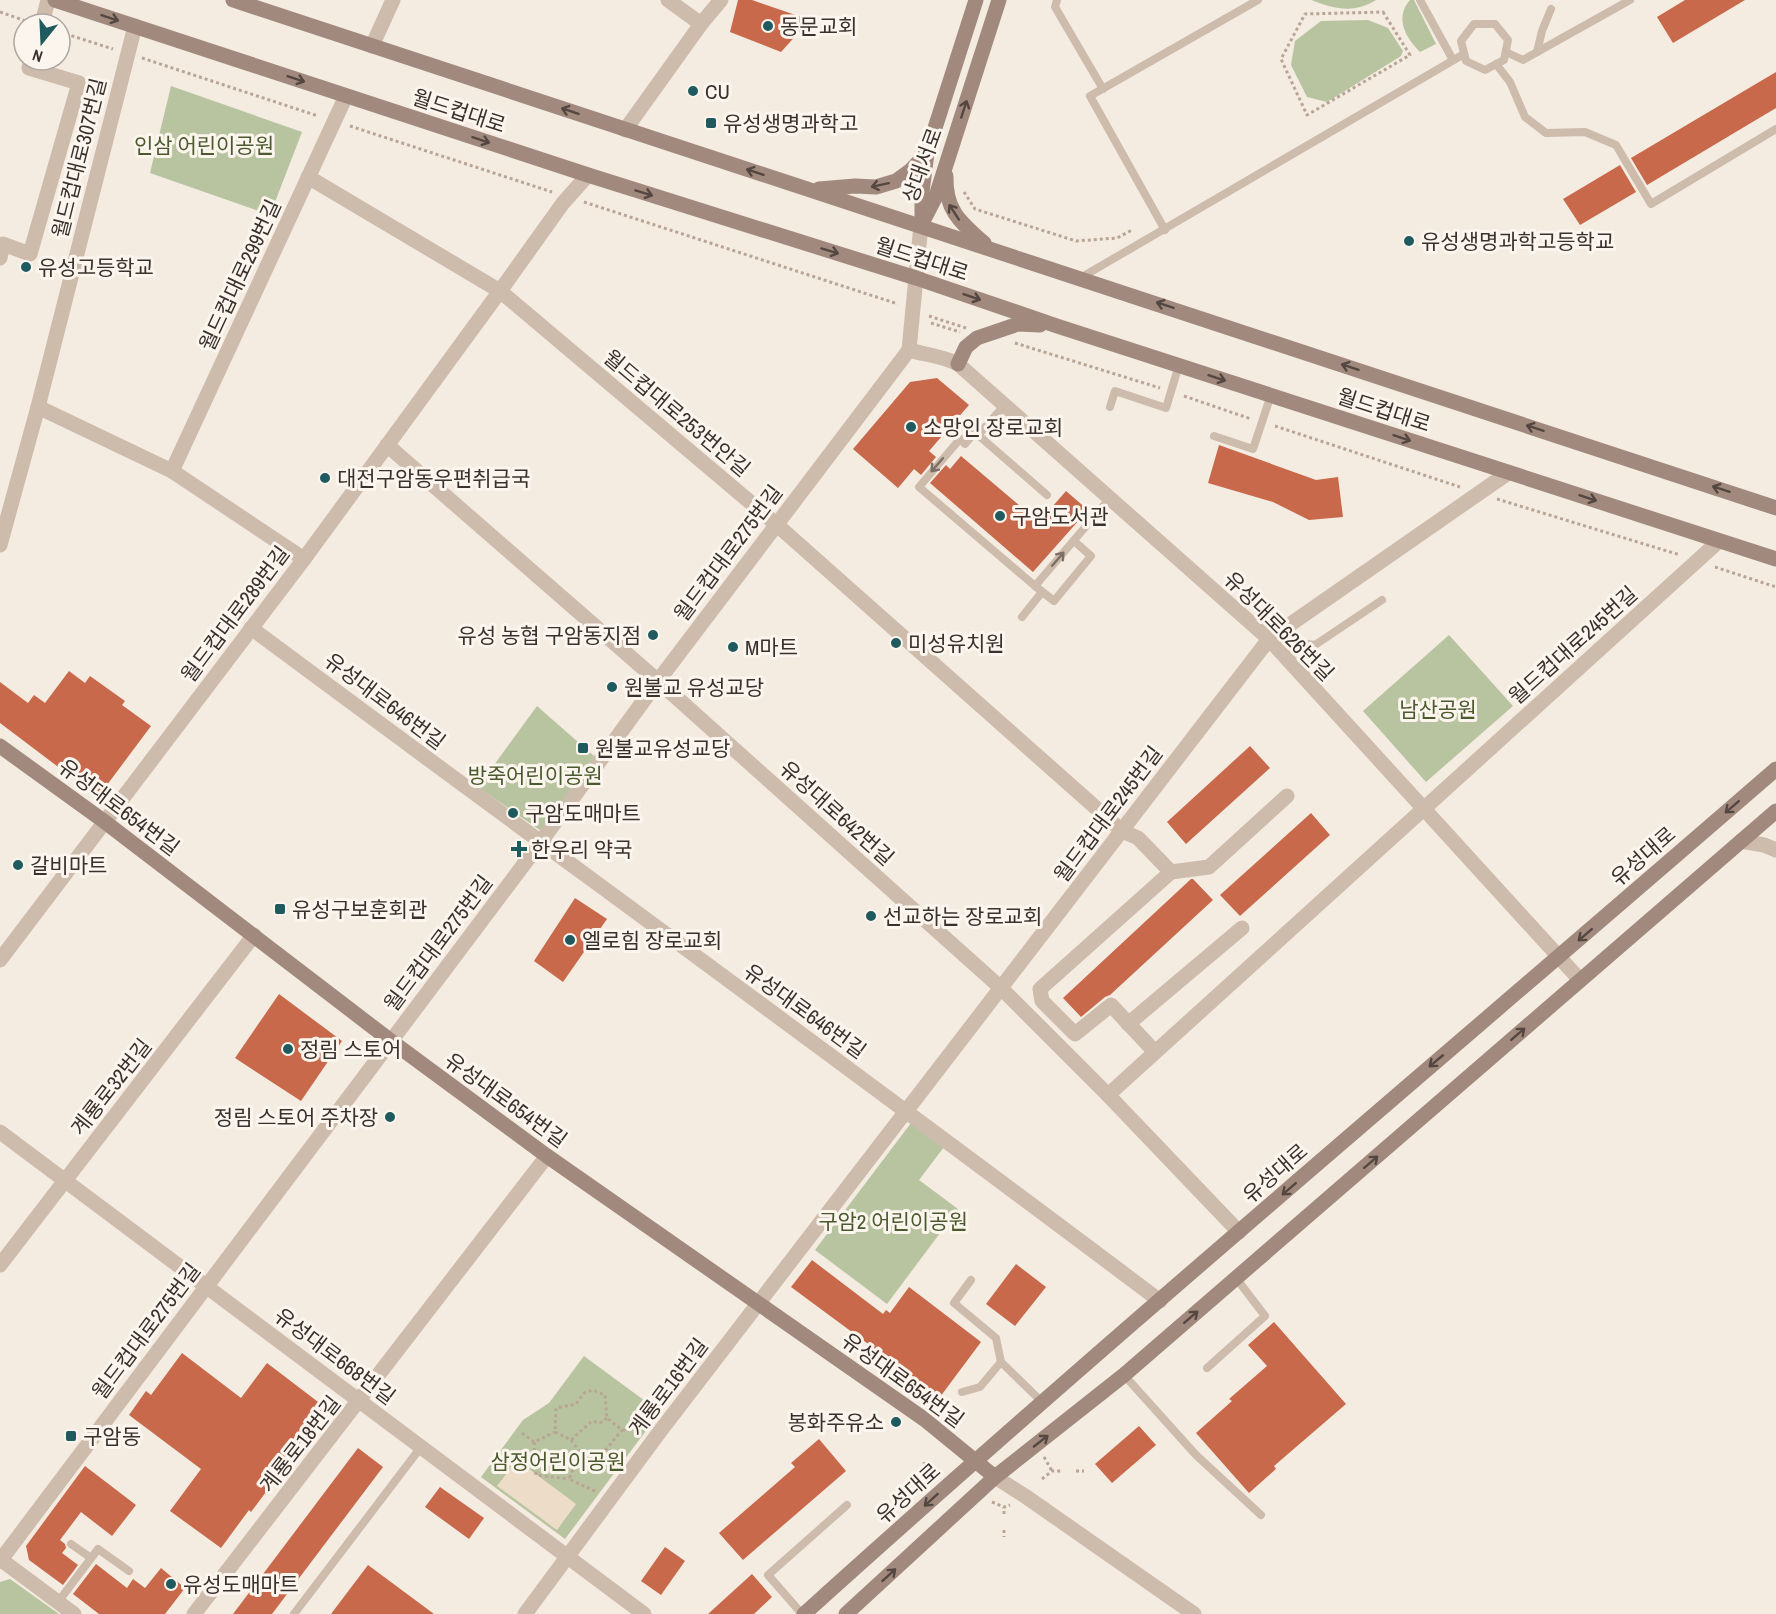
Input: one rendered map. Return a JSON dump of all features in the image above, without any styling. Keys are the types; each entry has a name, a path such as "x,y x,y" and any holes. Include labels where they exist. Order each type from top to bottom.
{"street":[{"name":"월드컵대로","path":"55,0 588,175 916,278 1508,473 1776,557"},
{"name":"월드컵대로","path":"233,0 625,130 989,247 1776,508"},
{"path":"372,46 393,0"},
{"path":"668,0 701,24"},
{"path":"625,130 701,24 721,0"},
{"name":"상대서로","path":"921,225 927,153 976,0"},
{"name":"상대서로","path":"921,225 936,196 999,0"},
{"name":"월드컵대로307번길","path":"0,545 38,407 135,26"},
{"path":"0,258 3,244 30,254 79,83 42,72"},
{"name":"월드컵대로299번길","path":"172,471 346,96"},
{"path":"810,190 855,186 876,187 896,181 911,170 927,153"},
{"path":"946,164 945,187 949,205 963,225 989,247"},
{"name":"월드컵대로289번길","path":"0,960 304,559 563,202 588,175"},
{"path":"308,177 500,291"},
{"path":"909,351 921,225"},
{"name":"월드컵대로253번안길","path":"500,291 776,524 1122,831 1138,838 1171,872"},
{"path":"958,364 966,347 986,333 1018,324 1057,326"},
{"name":"유성대로626번길","path":"909,351 947,358 958,364 1269,639 1580,980"},
{"name":"월드컵대로275번길","path":"0,1560 540,843 776,524 909,351"},
{"path":"38,407 172,471 304,559"},
{"name":"유성대로642번길","path":"387,445 658,681 1001,988 1108,1095 1239,1232"},
{"name":"월드컵대로245번길","path":"759,1302 1269,639 1508,473"},
{"name":"월드컵대로245번길","path":"1108,1095 1719,541"},
{"path":"1752,551 1776,565"},
{"name":"유성대로646번길","path":"251,628 1160,1301"},
{"name":"유성대로654번길","path":"0,746 105,822 391,1041 547,1156 924,1419 995,1477"},
{"name":"유성대로","path":"803,1614 1042,1402 1776,769"},
{"path":"1155,1052 1111,1005 1075,1034 1042,1001 1040,989 1171,872 1209,867 1287,796"},
{"path":"846,1614 995,1477 1124,1375 1776,810"},
{"path":"1741,841 1764,845 1776,850"},
{"path":"1128,1024 1242,928"},
{"name":"계룡로32번길","path":"0,1265 254,935"},
{"name":"유성대로668번길","path":"0,1132 644,1614"},
{"name":"계룡로18번길","path":"194,1614 547,1156"},
{"name":"계룡로16번길","path":"525,1614 759,1302"},
{"path":"995,1477 1194,1614"},
{"path":"0,1560 74,1614"}],"lane":[{"path":"1057,0 1055,7 1103,88"},
{"path":"1165,230 1090,96 1258,0"},
{"path":"1420,0 1453,60"},
{"path":"1506,52 1523,60 1630,0"},
{"path":"1537,52 1551,9"},
{"path":"1474,24 1495,24 1508,40 1506,52 1504,60 1485,70 1466,61 1461,41 1474,24"},
{"path":"1082,278 1464,54"},
{"path":"1496,64 1510,82 1525,117 1546,133 1585,132 1616,145 1651,204 1776,129"},
{"path":"1110,407 1115,391 1166,408 1179,366"},
{"path":"1214,436 1253,449 1271,395"},
{"path":"978,435 1004,406"},
{"path":"1047,495 975,432 965,444 960,439 919,487 1054,601 1091,556 1074,541"},
{"path":"1022,616 1074,541 1110,498"},
{"path":"1269,639 1315,645 1382,600"},
{"path":"1207,1368 1265,1316 1236,1278"},
{"path":"971,1280 954,1303 996,1338 1001,1362 1042,1402"},
{"path":"962,1392 980,1387 1001,1362"},
{"path":"1124,1375 1196,1455 1261,1515"},
{"path":"294,1614 421,1447"},
{"path":"803,1614 768,1575 848,1505"},
{"path":"71,1544 91,1558"},
{"path":"58,1602 98,1548 129,1571"}],"path":[{"path":"1383,12 1410,55 1307,115 1281,59 1305,14 1383,12"},
{"path":"72,36 105,46"},
{"path":"146,60 310,113"},
{"path":"355,128 532,185"},
{"path":"963,190 975,209 1076,241 1117,238 1132,230"},
{"path":"592,204 889,301"},
{"path":"932,317 973,330"},
{"path":"931,323 965,334"},
{"path":"1012,342 1159,388"},
{"path":"1186,397 1227,410"},
{"path":"1299,435 1446,482"},
{"path":"1495,498 1676,554"},
{"path":"1712,566 1776,586"},
{"path":"555,1432 556,1408 576,1404 584,1393 592,1390 605,1395 607,1418 622,1430 661,1431"},
{"path":"571,1440 592,1421 600,1423 607,1418"},
{"path":"580,1453 604,1452 622,1430"},
{"path":"555,1432 571,1440 580,1453"},
{"path":"534,1442 555,1432"},
{"path":"522,1433 534,1442 536,1475 570,1479 611,1499"},
{"path":"570,1479 580,1453"},
{"path":"1044,1457 1052,1471"},
{"path":"923,1464 929,1462"},
{"path":"1042,1479 1052,1471 1063,1471"},
{"path":"1076,1471 1084,1471"},
{"path":"992,1502 1004,1507 1004,1514"},
{"path":"1004,1530 1004,1537"}],"green space":[{"path":"1311,0 1376,0 1360,7 1344,9"},
{"path":"1410,0 1414,0 1436,44 1420,52 1406,34 1402,21 1405,7"},
{"path":"1368,20 1388,28 1403,51 1401,56 1327,102 1307,97 1291,65 1295,41 1321,21"},
{"name":"인삼 어린이공원","path":"171,86 302,132 270,215 150,173"},
{"name":"남산공원","path":"1449,635 1513,706 1426,782 1363,711"},
{"name":"방죽어린이공원","path":"537,706 594,756 544,833 478,787"},
{"name":"구암2 어린이공원","path":"911,1123 944,1147 919,1180 958,1209 887,1304 815,1250"},
{"name":"삼정어린이공원","path":"584,1356 660,1412 565,1539 481,1477 523,1420 549,1403"},
{"path":"10,1579 59,1614 0,1614 0,1582"}],"shaded area":[{"path":"517,1460 576,1504 557,1530 497,1486"}],"building":[{"name":"동문교회","path":"738,0 752,0 810,20 781,52 730,32"},
{"path":"1685,0 1745,0 1673,43 1657,17"},
{"path":"1776,72 1776,108 1647,185 1631,158"},
{"path":"1620,165 1636,192 1580,225 1563,199"},
{"name":"소망인 장로교회","path":"937,378 969,405 929,451 936,457 921,475 914,469 898,488 853,449 910,382"},
{"path":"1219,445 1316,480 1338,477 1343,517 1309,520 1273,502 1208,483"},
{"name":"구암도서관","path":"961,456 1039,522 1066,491 1088,510 1033,572 930,483 946,465 950,469"},
{"path":"69,671 85,683 90,676 125,701 122,705 151,726 98,797 0,723 0,682 28,703 34,695 45,703"},
{"path":"1250,746 1270,768 1186,844 1167,822"},
{"path":"1311,813 1330,835 1240,916 1220,895"},
{"path":"1191,879 1213,900 1110,995 1081,1017 1063,998"},
{"name":"엘로힘 장로교회","path":"575,898 607,919 563,982 534,961"},
{"name":"정림 스토어","path":"279,994 342,1041 301,1101 235,1058"},
{"path":"812,1260 883,1314 886,1310 890,1313 909,1287 981,1342 940,1397 791,1287"},
{"path":"1016,1264 1046,1287 1015,1326 986,1304"},
{"path":"1274,1322 1346,1404 1274,1466 1276,1469 1249,1493 1196,1433 1232,1401 1229,1399 1267,1366 1248,1345"},
{"path":"182,1353 241,1398 267,1363 326,1408 251,1512 249,1510 221,1548 170,1511 201,1469 129,1415 146,1391 151,1395"},
{"path":"1139,1426 1156,1445 1112,1483 1095,1464"},
{"path":"819,1439 846,1471 743,1560 719,1533 795,1467 791,1463"},
{"path":"358,1448 383,1467 272,1614 233,1614"},
{"path":"85,1466 136,1505 112,1536 81,1512 60,1540 66,1548 62,1553 78,1565 63,1585 29,1560 26,1546"},
{"path":"440,1487 484,1518 469,1539 425,1507"},
{"path":"665,1547 685,1561 661,1595 641,1581"},
{"path":"96,1564 127,1588 133,1579 145,1588 161,1568 185,1588 165,1614 99,1614 73,1594"},
{"path":"368,1565 434,1614 331,1614"},
{"path":"752,1574 772,1597 754,1614 708,1614"}],"place":[{"name":"동문교회","path":"768,26"},
{"name":"CU","path":"693,91"},
{"name":"유성생명과학고","path":"711,123"},
{"name":"유성생명과학고등학교","path":"1409,241"},
{"name":"유성고등학교","path":"26,267"},
{"name":"소망인 장로교회","path":"911,427"},
{"name":"대전구암동우편취급국","path":"325,478"},
{"name":"구암도서관","path":"1000,516"},
{"name":"유성 농협 구암동지점","path":"653,635"},
{"name":"미성유치원","path":"896,643"},
{"name":"M마트","path":"733,647"},
{"name":"원불교 유성교당","path":"612,687"},
{"name":"원불교유성교당","path":"583,748"},
{"name":"구암도매마트","path":"513,813"},
{"name":"한우리 약국","path":"519,849"},
{"name":"갈비마트","path":"18,865"},
{"name":"유성구보훈회관","path":"280,909"},
{"name":"선교하는 장로교회","path":"871,916"},
{"name":"엘로힘 장로교회","path":"570,940"},
{"name":"정림 스토어","path":"288,1049"},
{"name":"정림 스토어 주차장","path":"390,1117"},
{"name":"봉화주유소","path":"896,1422"},
{"name":"구암동","path":"71,1436"},
{"name":"유성도매마트","path":"171,1584"}]}
